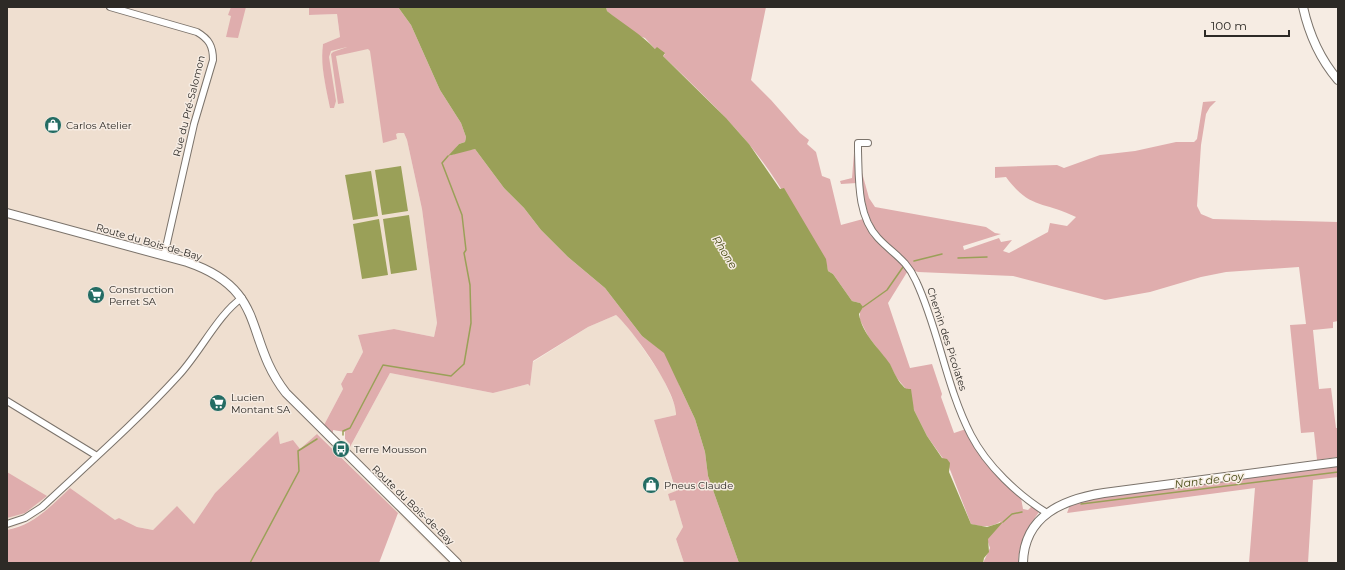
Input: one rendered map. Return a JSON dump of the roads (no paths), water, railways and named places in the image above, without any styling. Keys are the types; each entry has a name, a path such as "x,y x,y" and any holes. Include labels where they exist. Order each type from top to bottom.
{"main road":[{"path":"1303,7 1309,29 1318,50 1338,80"},
{"name":"Route du Bois-de-Bay","path":"7,213 164,256 211,271 230,284 242,298 251,316 273,375 286,393 457,563"},
{"path":"1023,563 1024,550 1030,535 1047,513 1064,503 1086,496 1338,462"}],"street":[{"name":"Rue du Pré-Salomon","path":"110,7 197,32 207,39 213,49 213,60 194,124 164,256"},
{"name":"Chemin des Picolates","path":"868,143 858,143 858,151 862,200 870,226 880,240 906,263 917,281 930,313 962,414 975,443 1022,497 1047,513"},
{"path":"7,524 20,521 36,512 97,456 180,374 228,310 242,298"},
{"path":"7,401 97,456"}],"water":[{"name":"Rhone","path":"398,7 606,7 607,11 638,34 655,49 657,47 665,53 663,56 726,118 749,144 780,189 784,188 826,259 828,271 833,274 852,301 860,303 863,307 859,314 864,328 890,364 901,384 906,388 911,389 914,410 927,436 942,458 947,459 950,463 949,472 971,524 987,527 1003,522 988,539 989,552 984,558 983,563 739,563 708,476 705,452 695,419 664,353 642,336 605,288 568,257 541,230 524,208 504,188 475,149 448,156 459,144 465,142 466,137 461,123 440,90 411,25"},
{"path":"401,166 408,211 382,215 375,170"},
{"path":"371,171 378,216 353,220 345,175"},
{"path":"409,215 417,270 391,274 383,219"},
{"path":"379,219 388,275 362,279 353,224"}],"waterway":[{"path":"343,435 343,431 350,428 383,365 451,376 464,364 471,323 470,285 464,253 466,250 462,215 442,163 448,156"},
{"path":"914,261 942,254"},
{"path":"958,258 987,257"},
{"path":"863,307 887,290 903,267"},
{"path":"250,563 299,471 298,451 317,439"},
{"name":"Nant de Goy","path":"1081,504 1338,472"},
{"path":"1003,522 1012,514 1022,512"}],"place":[{"name":"Carlos Atelier","path":"53,125"},
{"name":"Construction Perret SA","path":"96,295"},
{"name":"Lucien Montant SA","path":"218,403"},
{"name":"Terre Mousson","path":"341,449"},
{"name":"Pneus Claude","path":"651,485"}]}
